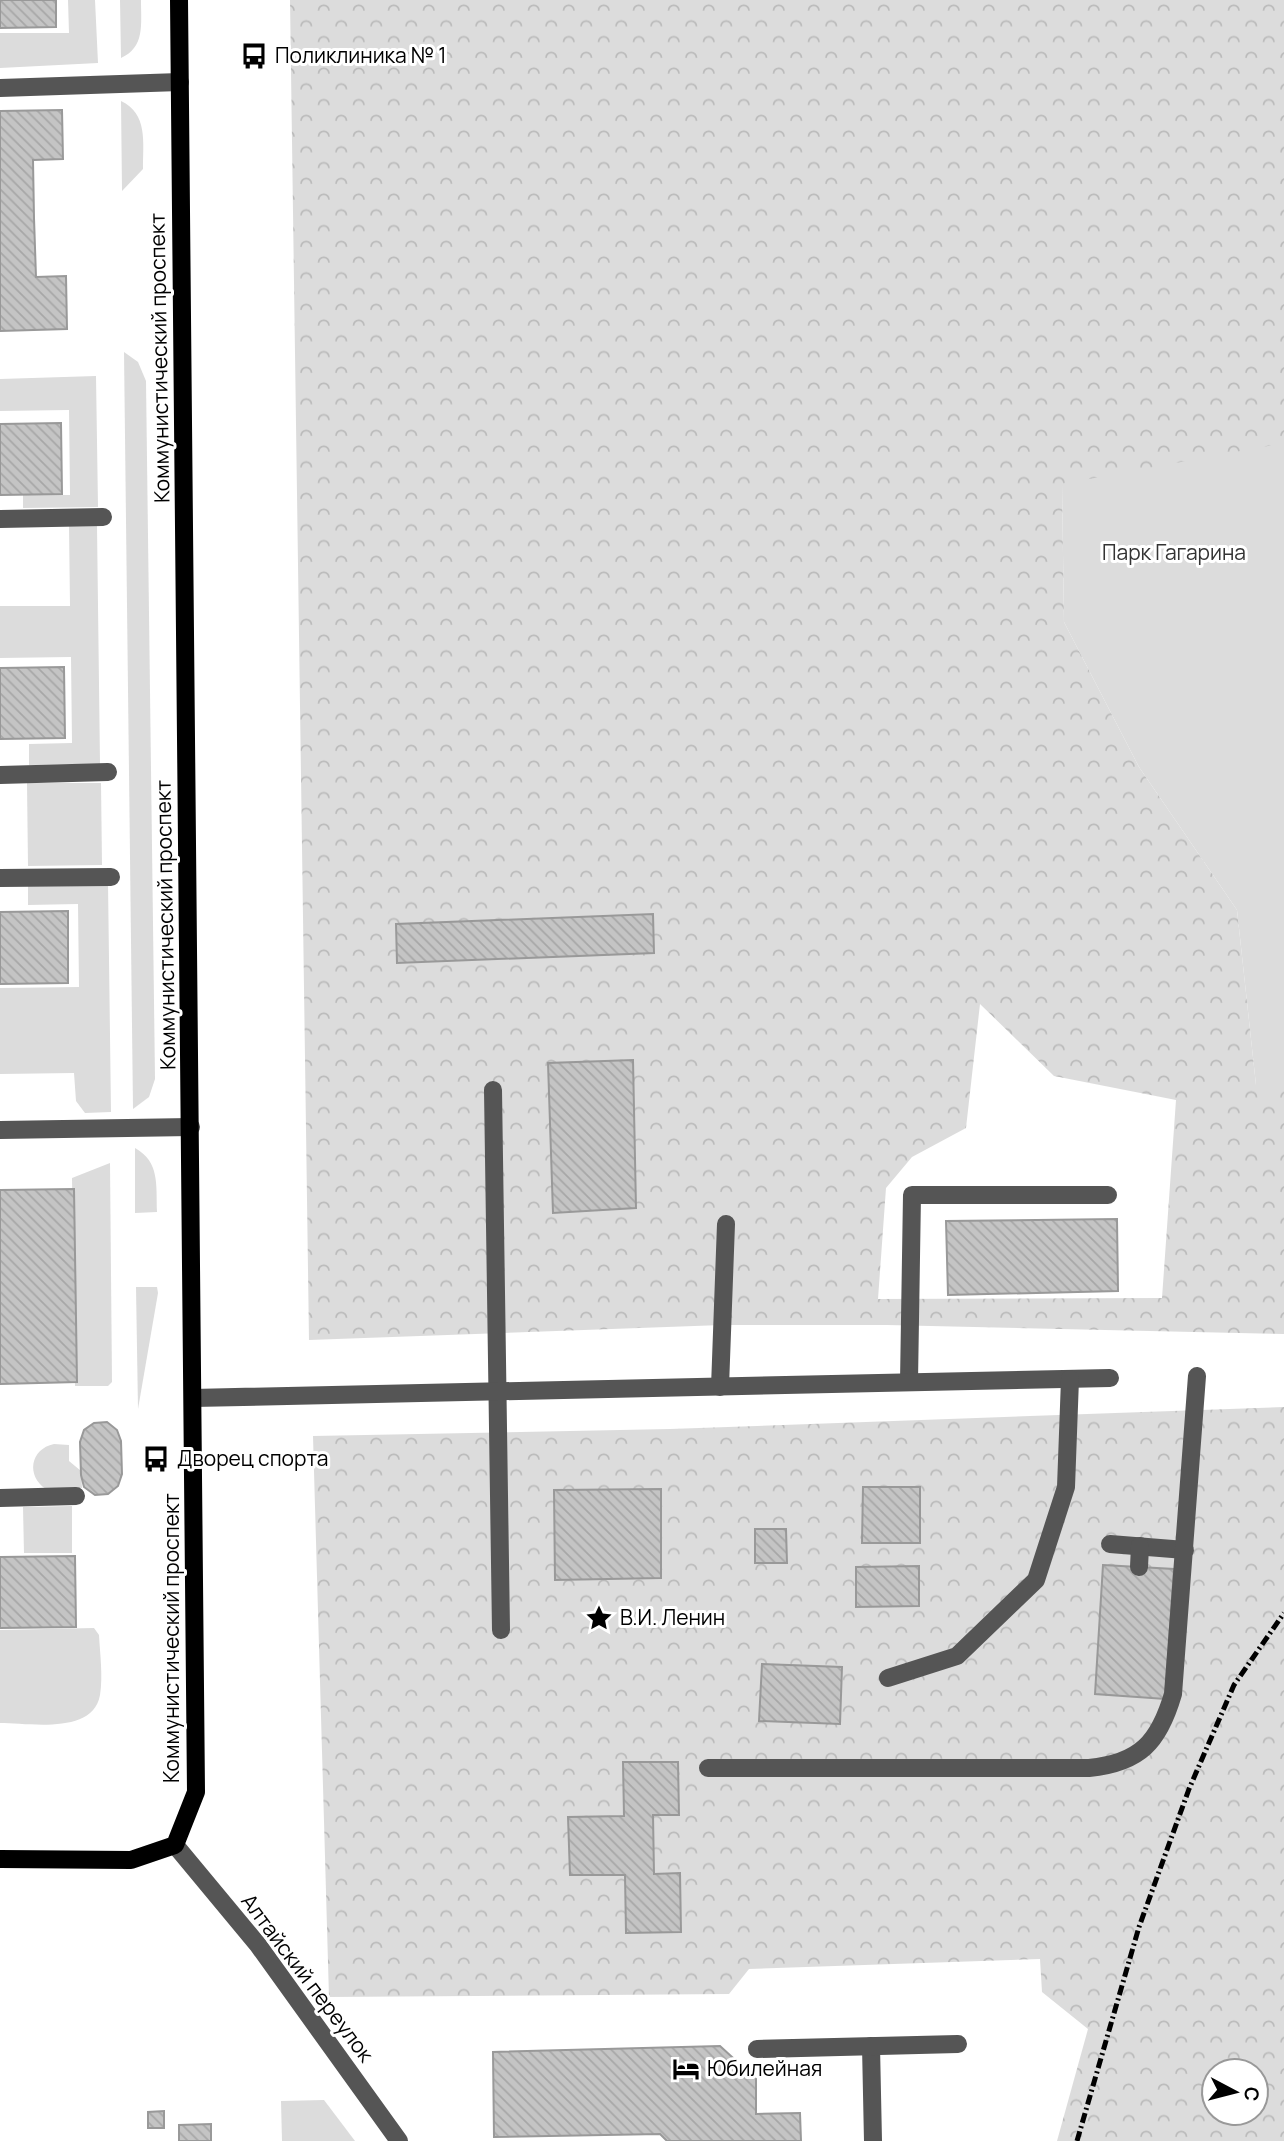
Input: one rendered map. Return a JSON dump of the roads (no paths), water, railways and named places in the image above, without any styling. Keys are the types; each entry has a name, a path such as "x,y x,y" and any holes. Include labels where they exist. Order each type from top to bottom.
{"main road":[{"name":"Коммунистический проспект","path":"175,1845 196,1792 179,0"},
{"path":"0,1860 131,1860 175,1845"}],"street":[{"path":"0,89 180,82"},
{"path":"0,519 103,517"},
{"path":"0,775 108,772"},
{"path":"0,878 111,877"},
{"path":"493,1090 501,1630"},
{"path":"0,1130 191,1127"},
{"path":"909,1382 912,1195 1108,1195"},
{"path":"720,1387 726,1224"},
{"path":"709,1768 1089,1768 1114,1765 1134,1756 1152,1742 1165,1723 1172,1694 1197,1376"},
{"path":"193,1398 1110,1378"},
{"path":"888,1678 957,1657 1036,1580 1066,1487 1070,1379"},
{"path":"0,1498 76,1496"},
{"path":"1110,1544 1185,1550"},
{"path":"1139,1567 1140,1546"},
{"name":"Алтайский переулок","path":"175,1845 258,1945 399,2141"},
{"path":"757,2049 958,2044"},
{"path":"871,2046 873,2141"}],"railway":[{"path":"1077,2141 1139,1927 1189,1789 1234,1685 1284,1613"}],"place":[{"name":"Поликлиника № 1","path":"254,56"},
{"name":"Дворец спорта","path":"156,1459"},
{"name":"В.И. Ленин","path":"599,1618"},
{"name":"Юбилейная","path":"686,2069"}],"park label":[{"name":"Парк Гагарина","path":"1174,553"}]}
